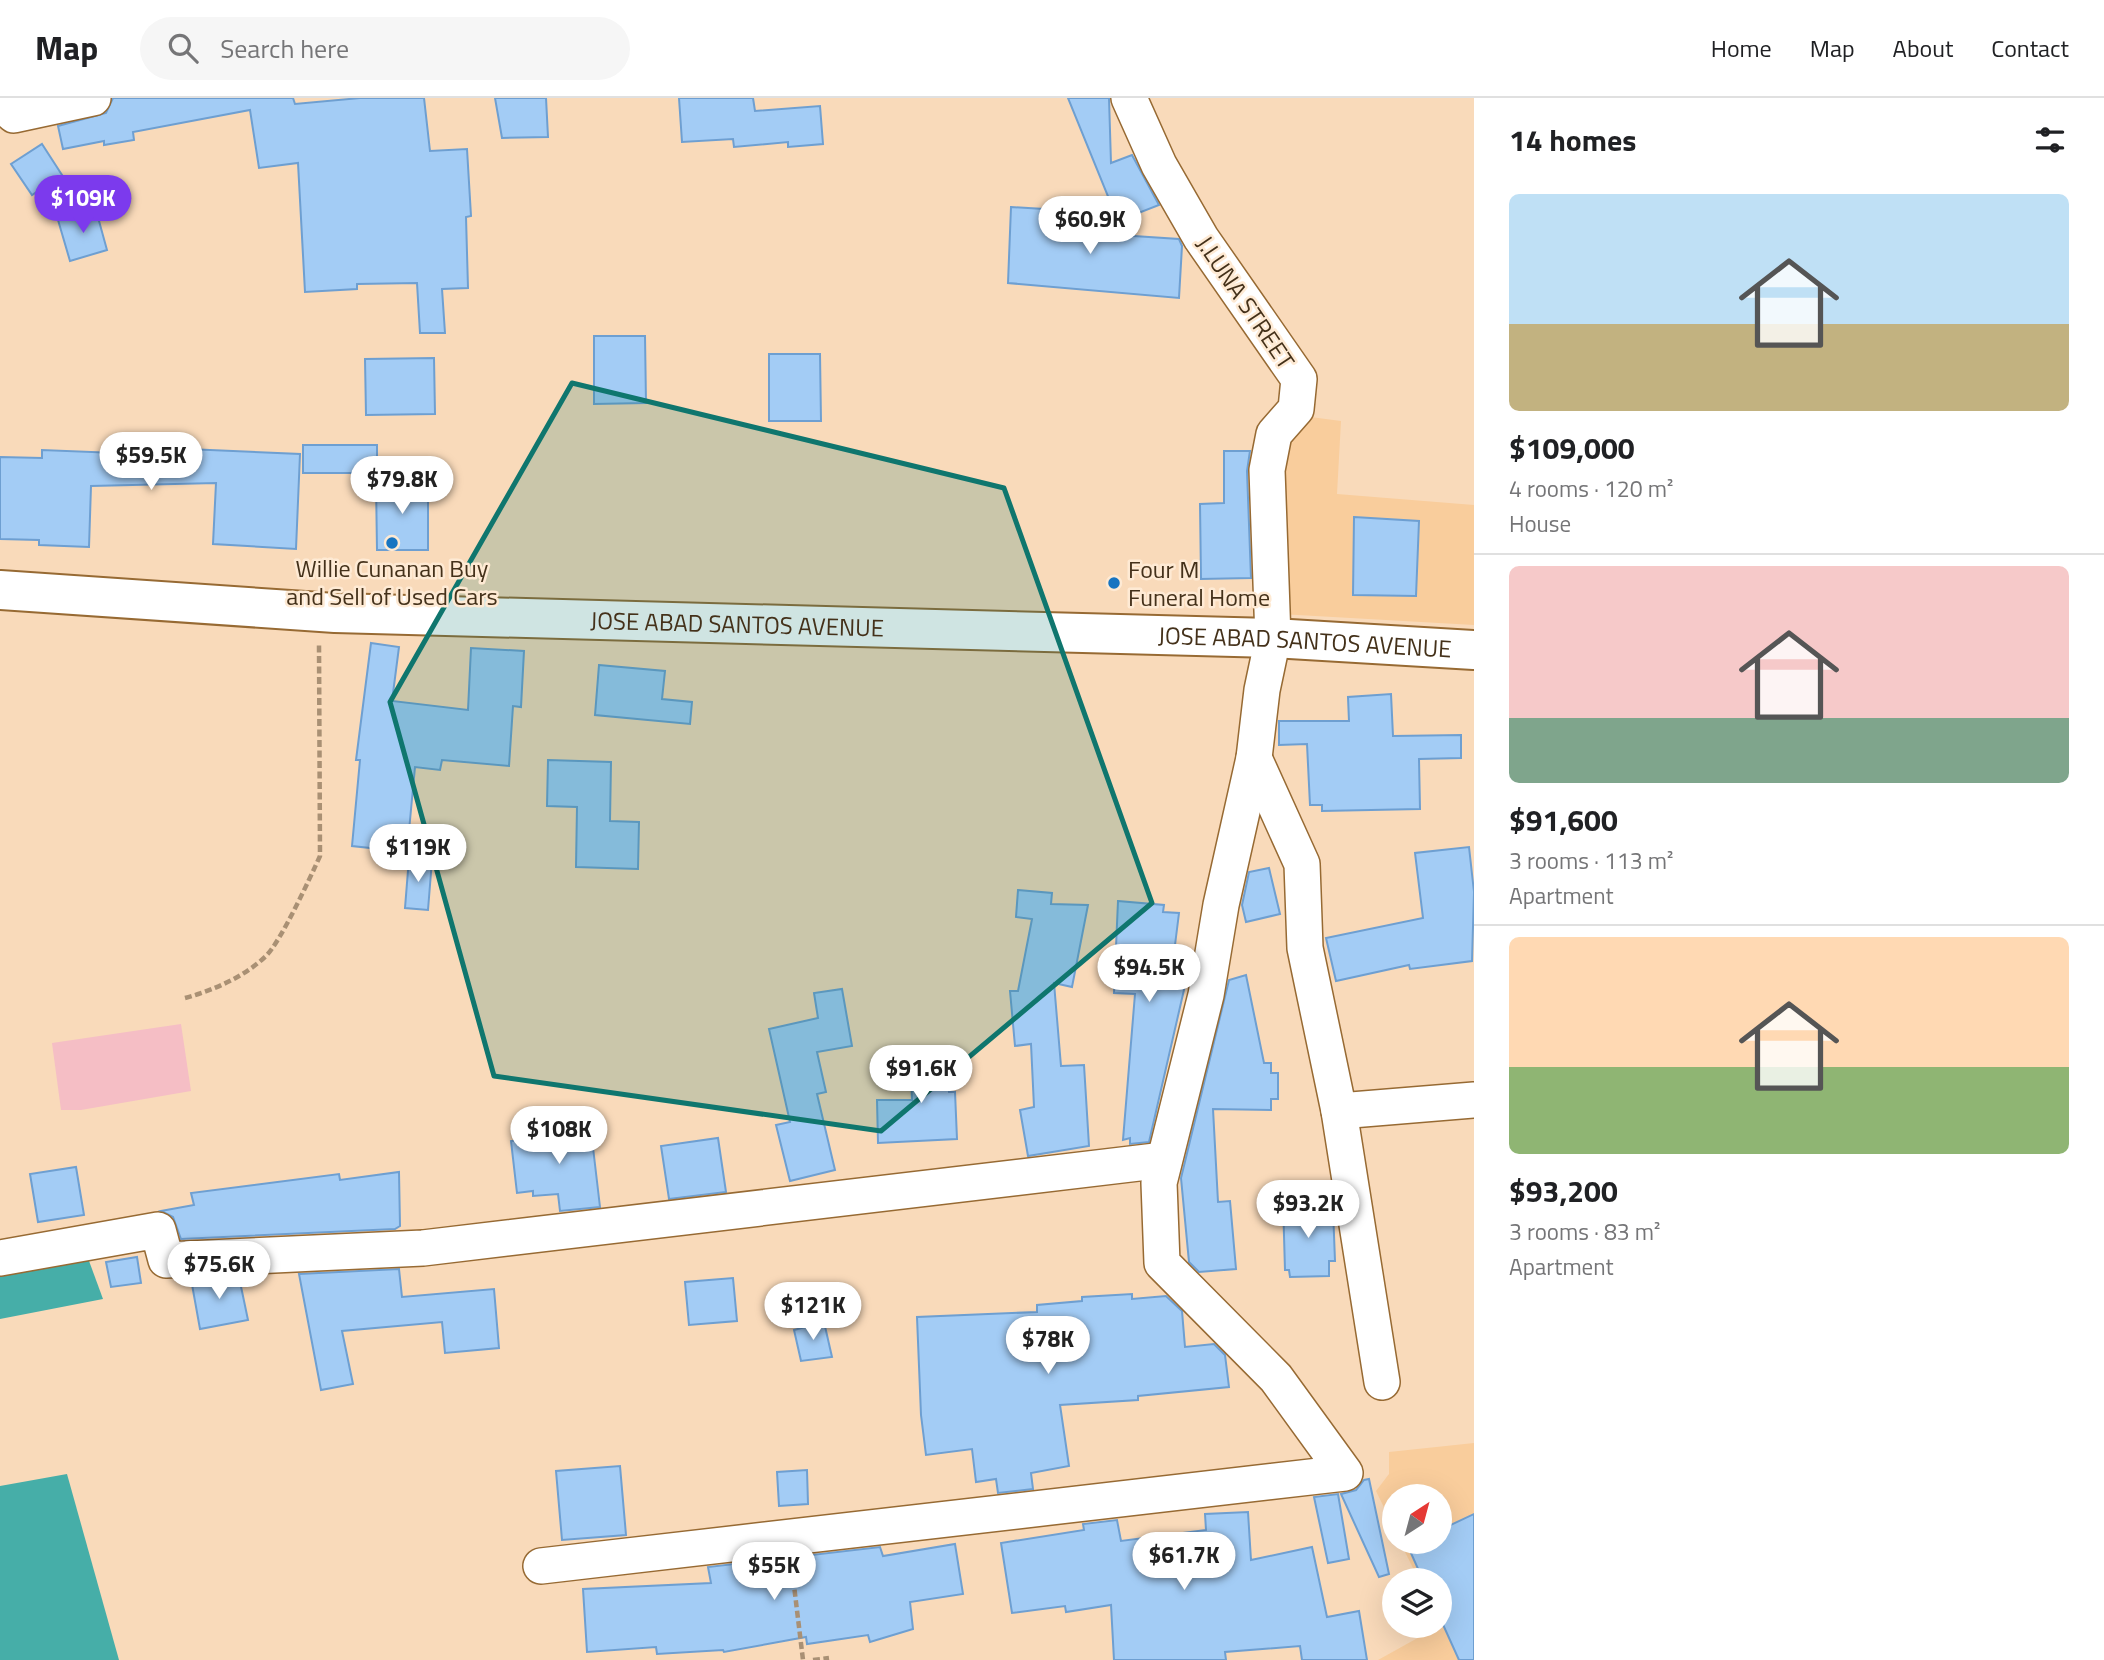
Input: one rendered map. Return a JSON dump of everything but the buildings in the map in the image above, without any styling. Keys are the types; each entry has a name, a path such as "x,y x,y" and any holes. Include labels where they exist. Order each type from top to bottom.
{"main road":[{"name":"JOSE ABAD SANTOS AVENUE","path":"0,590 335,613 1273,638 1474,650"}],"street":[{"path":"0,103 15,115 93,98"},
{"name":"J.LUNA STREET","path":"788,1537 1345,1473 1276,1378 1162,1262 1159,1183 1206,995 1221,905 1254,758 1262,690 1273,638 1267,470 1274,434 1296,409 1299,379 1201,238 1159,165 1129,98"},
{"path":"1254,758 1302,864 1306,948 1339,1111 1382,1382"},
{"path":"1339,1111 1474,1100"},
{"path":"0,1258 158,1230 166,1261 423,1248 1164,1160"},
{"path":"541,1566 788,1537"}],"path":[{"path":"185,998 217,989 267,955 308,883 320,856 317,649 335,613"},
{"path":"788,1537 803,1660"},
{"path":"813,1660 829,1658"}],"highlighted area":[{"path":"572,383 1004,488 1152,903 881,1131 494,1076 390,702"}],"shaded area":[{"path":"1303,416 1341,421 1337,494 1474,505 1474,625 1280,614 1272,471"},
{"path":"181,1024 191,1091 81,1110 61,1110 52,1043"},
{"path":"1474,1443 1474,1660 1378,1660 1418,1638 1452,1638 1452,1568 1413,1568 1406,1554 1452,1554 1452,1484 1382,1484 1382,1503 1376,1491 1389,1474 1389,1452"}],"water":[{"path":"85,1250 103,1299 0,1319 0,1272"},
{"path":"67,1474 119,1660 0,1660 0,1486"}],"place":[{"name":"Willie Cunanan Buy and Sell of Used Cars","path":"392,543"},
{"name":"Four M Funeral Home","path":"1114,583"}]}
